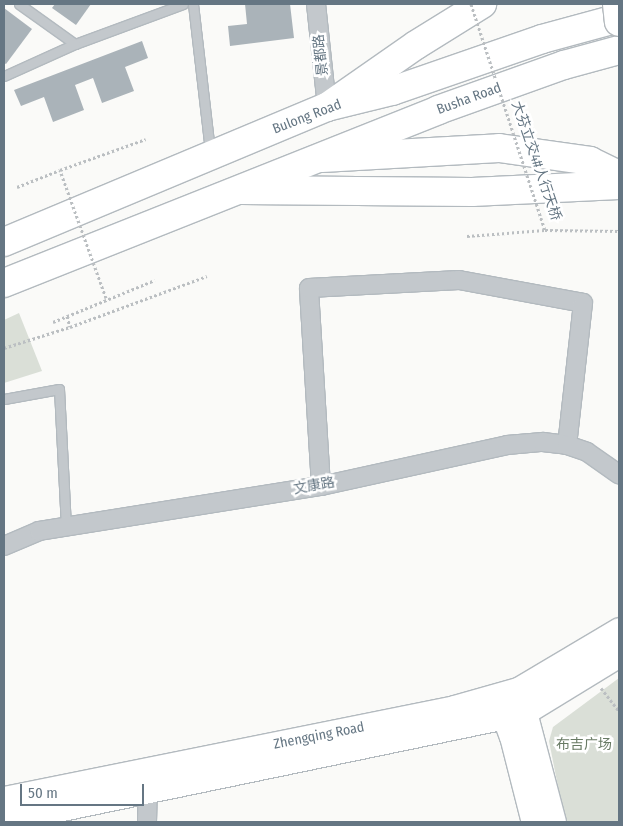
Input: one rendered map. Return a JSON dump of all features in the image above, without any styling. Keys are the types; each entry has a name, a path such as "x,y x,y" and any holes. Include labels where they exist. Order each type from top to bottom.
{"main road":[{"path":"327,107 416,45 482,4"},
{"path":"617,4 619,22"},
{"name":"Bulong Road","path":"4,242 118,196 327,107 392,91 542,39 619,18"},
{"name":"Busha Road","path":"322,158 438,110 564,65 619,50"},
{"path":"4,283 322,158 499,148 590,161 619,175"},
{"path":"242,190 472,192 619,185"},
{"path":"4,222 118,196"},
{"path":"4,288 31,272"}],"street":[{"name":"景都路","path":"316,4 327,107"},
{"path":"321,486 309,288 459,280 583,303 567,445"},
{"name":"文康路","path":"4,546 22,535 321,486 507,445 542,442 567,445 587,452 619,474"},
{"name":"Zhengqing Road","path":"511,704 619,630"},
{"name":"Zhengqing Road","path":"4,820 148,781 454,708 511,704 589,673 619,654"},
{"path":"511,704 534,822"},
{"path":"511,704 553,822"},
{"path":"147,822 148,781"},
{"name":"Zhengqing Road","path":"4,799 148,781"}],"lane":[{"path":"19,4 76,44"},
{"path":"4,76 76,44 183,4"},
{"path":"193,4 210,157"},
{"path":"4,400 59,389 66,527"}],"path":[{"name":"大芬立交4#人行天桥","path":"471,4 545,230 619,232"},
{"path":"17,187 146,139"},
{"path":"60,170 106,298"},
{"path":"467,236 545,230"},
{"path":"4,348 70,327 207,276"},
{"path":"53,322 106,298 155,280"},
{"path":"67,316 70,327"},
{"path":"589,673 619,710"}],"green space":[{"path":"19,313 42,371 4,383 4,320"},
{"name":"布吉广场","path":"619,678 619,822 565,822 549,741 553,727"}],"building":[{"path":"55,4 91,4 76,25 52,8"},
{"path":"245,4 290,4 294,38 230,46 228,26 247,24"},
{"path":"4,8 32,29 6,64 4,63"},
{"path":"142,41 148,58 125,67 134,91 102,103 93,78 75,85 84,110 53,122 44,97 21,106 14,90"}]}
